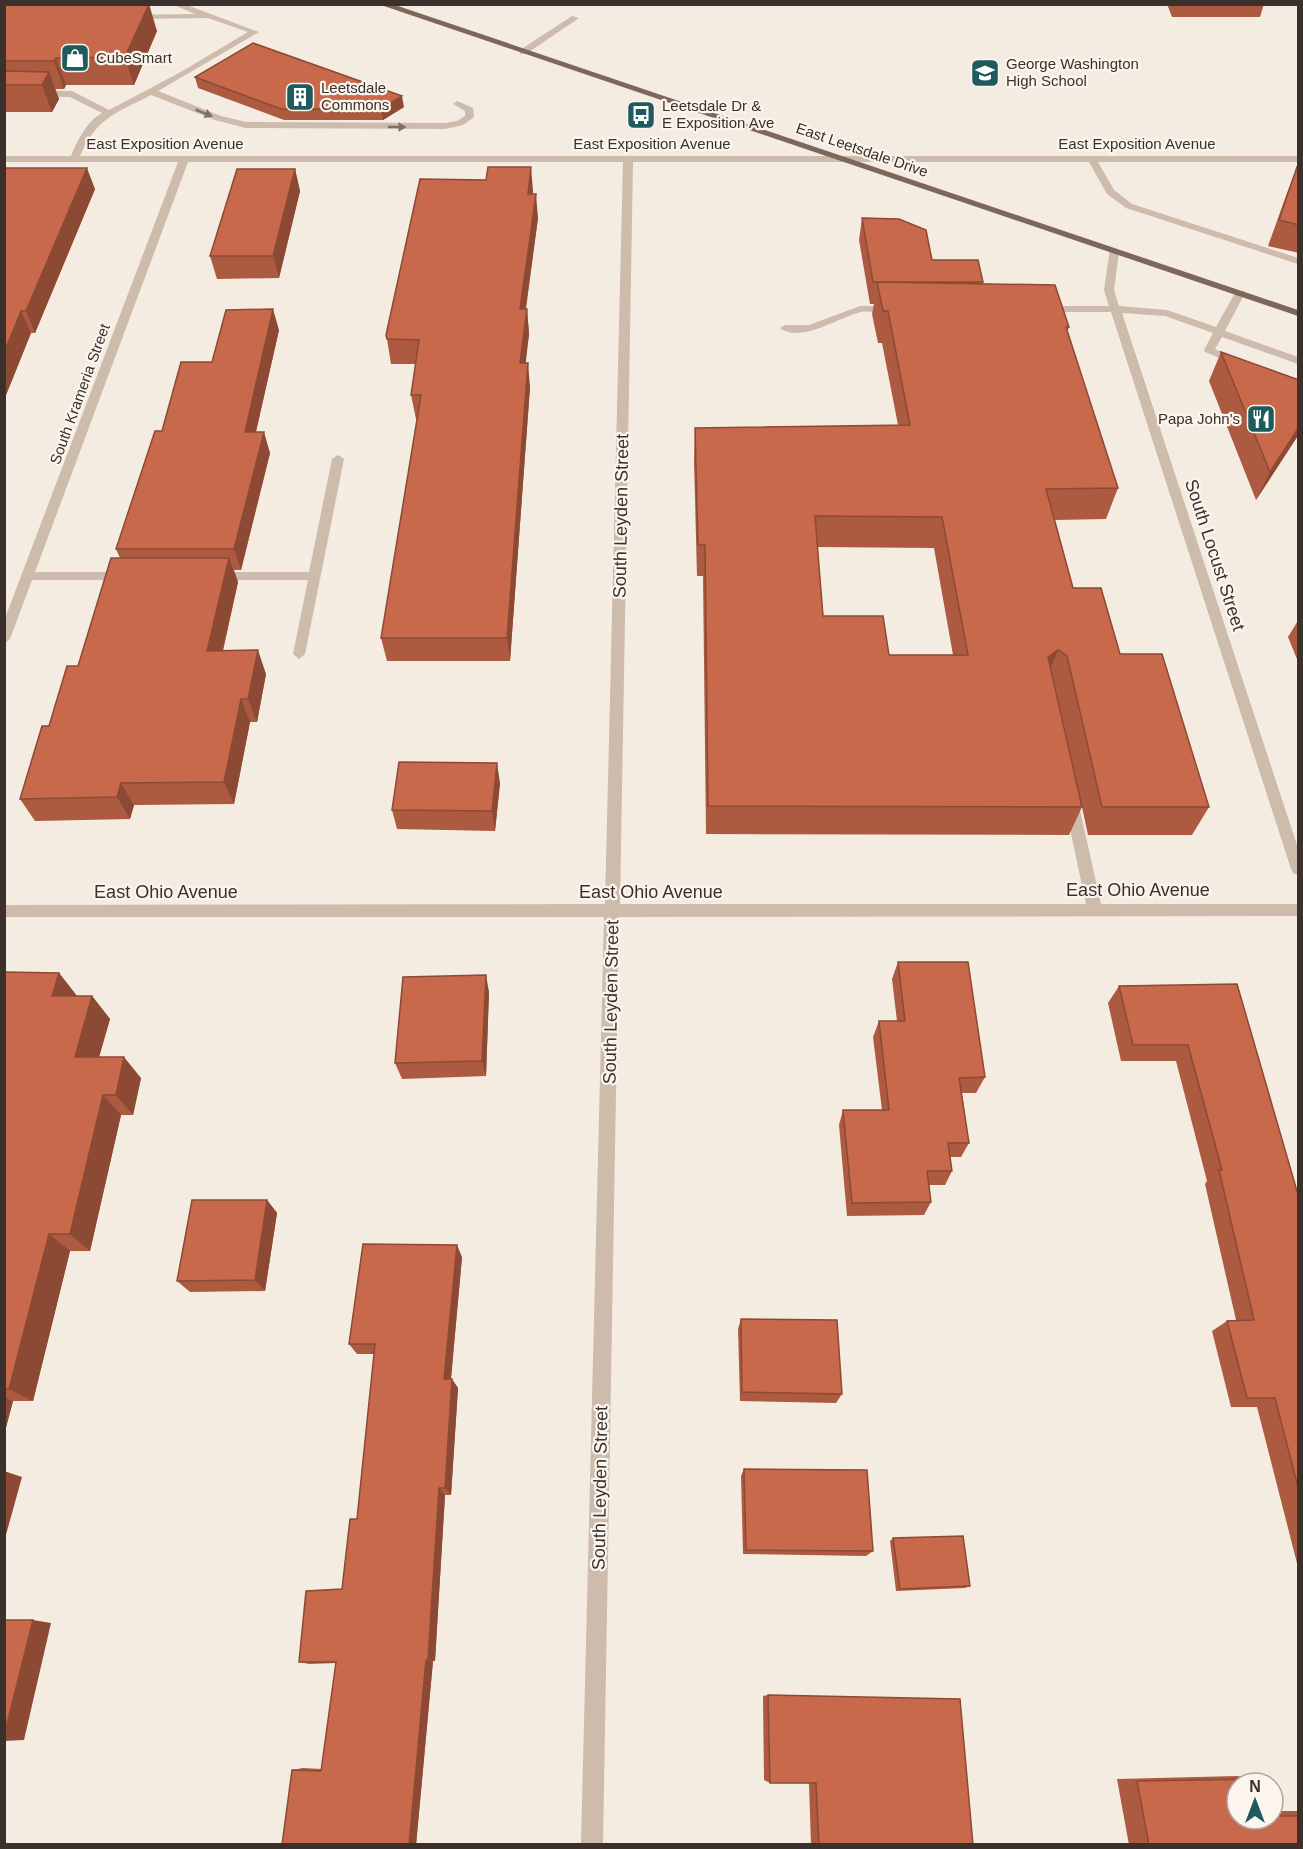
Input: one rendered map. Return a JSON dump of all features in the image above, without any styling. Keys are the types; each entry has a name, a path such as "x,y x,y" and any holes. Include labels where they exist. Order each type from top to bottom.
{"main road":[{"name":"East Leetsdale Drive","path":"382,4 1299,313"}],"street":[{"path":"74,159 92,126 108,113 182,75 255,32 175,4"},
{"path":"124,17 207,16"},
{"path":"523,52 575,18"},
{"path":"149,91 225,121 273,126 445,126 460,123 469,117 470,110 457,104"},
{"path":"4,93 72,94 108,113"},
{"name":"East Exposition Avenue","path":"4,159 1299,159"},
{"name":"South Krameria Street","path":"4,639 184,159"},
{"name":"South Leyden Street","path":"592,1845 628,159"},
{"path":"1092,159 1111,195 1129,206 1299,261"},
{"name":"South Locust Street","path":"1114,251 1108,286 1299,869"},
{"path":"1240,293 1209,350 1249,367"},
{"path":"784,328 810,328 860,309 908,309"},
{"path":"1027,309 1116,309 1167,313 1299,361"},
{"path":"299,654 338,459"},
{"path":"28,576 136,576"},
{"path":"208,576 315,576"},
{"path":"1069,792 1095,909"},
{"name":"East Ohio Avenue","path":"4,911 1299,910"}],"building":[{"path":"4,4 149,4 125,57 4,61"},
{"name":"Leetsdale Commons","path":"253,43 402,96 381,109 281,109 195,77"},
{"path":"4,71 49,72 42,85 4,85"},
{"path":"488,167 531,167 528,194 536,194 520,309 527,309 520,363 528,363 507,638 381,638 421,395 411,395 419,340 387,339 386,335 420,179 486,180"},
{"path":"1297,167 1299,168 1299,225 1279,220"},
{"path":"4,168 87,168 26,311 21,311 4,353"},
{"path":"237,169 295,169 273,256 210,256"},
{"path":"862,218 899,219 926,230 932,260 978,260 983,282 873,282"},
{"path":"877,282 1055,285 1069,327 1066,327 1118,488 1046,489 1073,588 1101,588 1120,654 1162,654 1209,807 1102,807 1067,656 1058,650 1048,657 1082,807 708,806 705,545 698,545 695,428 910,425 888,311 883,311","holes":["815,516 942,517 968,655 889,655 883,616 823,616"]},
{"path":"273,309 245,432 264,432 234,549 116,549 155,431 162,431 181,362 212,362 226,310"},
{"path":"1221,352 1299,380 1299,427 1270,472"},
{"path":"111,558 229,558 207,651 258,650 248,699 241,699 224,782 121,783 117,797 20,799 42,726 49,726 67,666 78,666"},
{"path":"399,762 497,763 492,811 392,810"},
{"path":"898,962 968,962 985,1077 959,1078 969,1143 948,1143 952,1171 927,1171 931,1202 852,1203 843,1110 889,1110 879,1021 905,1021"},
{"path":"4,972 59,973 52,996 92,996 75,1057 124,1057 116,1095 103,1095 70,1234 49,1234 9,1389 4,1389"},
{"path":"486,975 482,1061 395,1063 403,977"},
{"path":"1237,984 1299,1198 1299,1491 1275,1398 1247,1398 1227,1321 1254,1320 1219,1170 1222,1170 1188,1045 1133,1045 1119,986"},
{"path":"192,1200 267,1200 255,1280 177,1281"},
{"path":"363,1244 457,1245 444,1379 452,1379 445,1488 439,1488 428,1660 426,1660 409,1845 282,1845 292,1770 321,1771 336,1662 299,1662 306,1591 342,1589 350,1519 357,1519 375,1344 349,1344"},
{"path":"741,1319 837,1320 842,1394 742,1392"},
{"path":"744,1469 867,1470 873,1551 746,1550"},
{"path":"963,1536 970,1586 900,1589 893,1538"},
{"path":"4,1620 33,1620 4,1736"},
{"path":"768,1695 960,1699 973,1845 819,1845 816,1783 770,1783"},
{"path":"1225,1780 1225,1831 1285,1831 1285,1816 1299,1816 1299,1845 1149,1845 1137,1781"}],"place":[{"name":"CubeSmart","path":"75,58"},
{"name":"George Washington High School","path":"985,73"},
{"name":"Leetsdale Commons","path":"300,97"},
{"name":"Leetsdale Dr & E Exposition Ave","path":"641,115"},
{"name":"Papa John's","path":"1261,419"}]}
